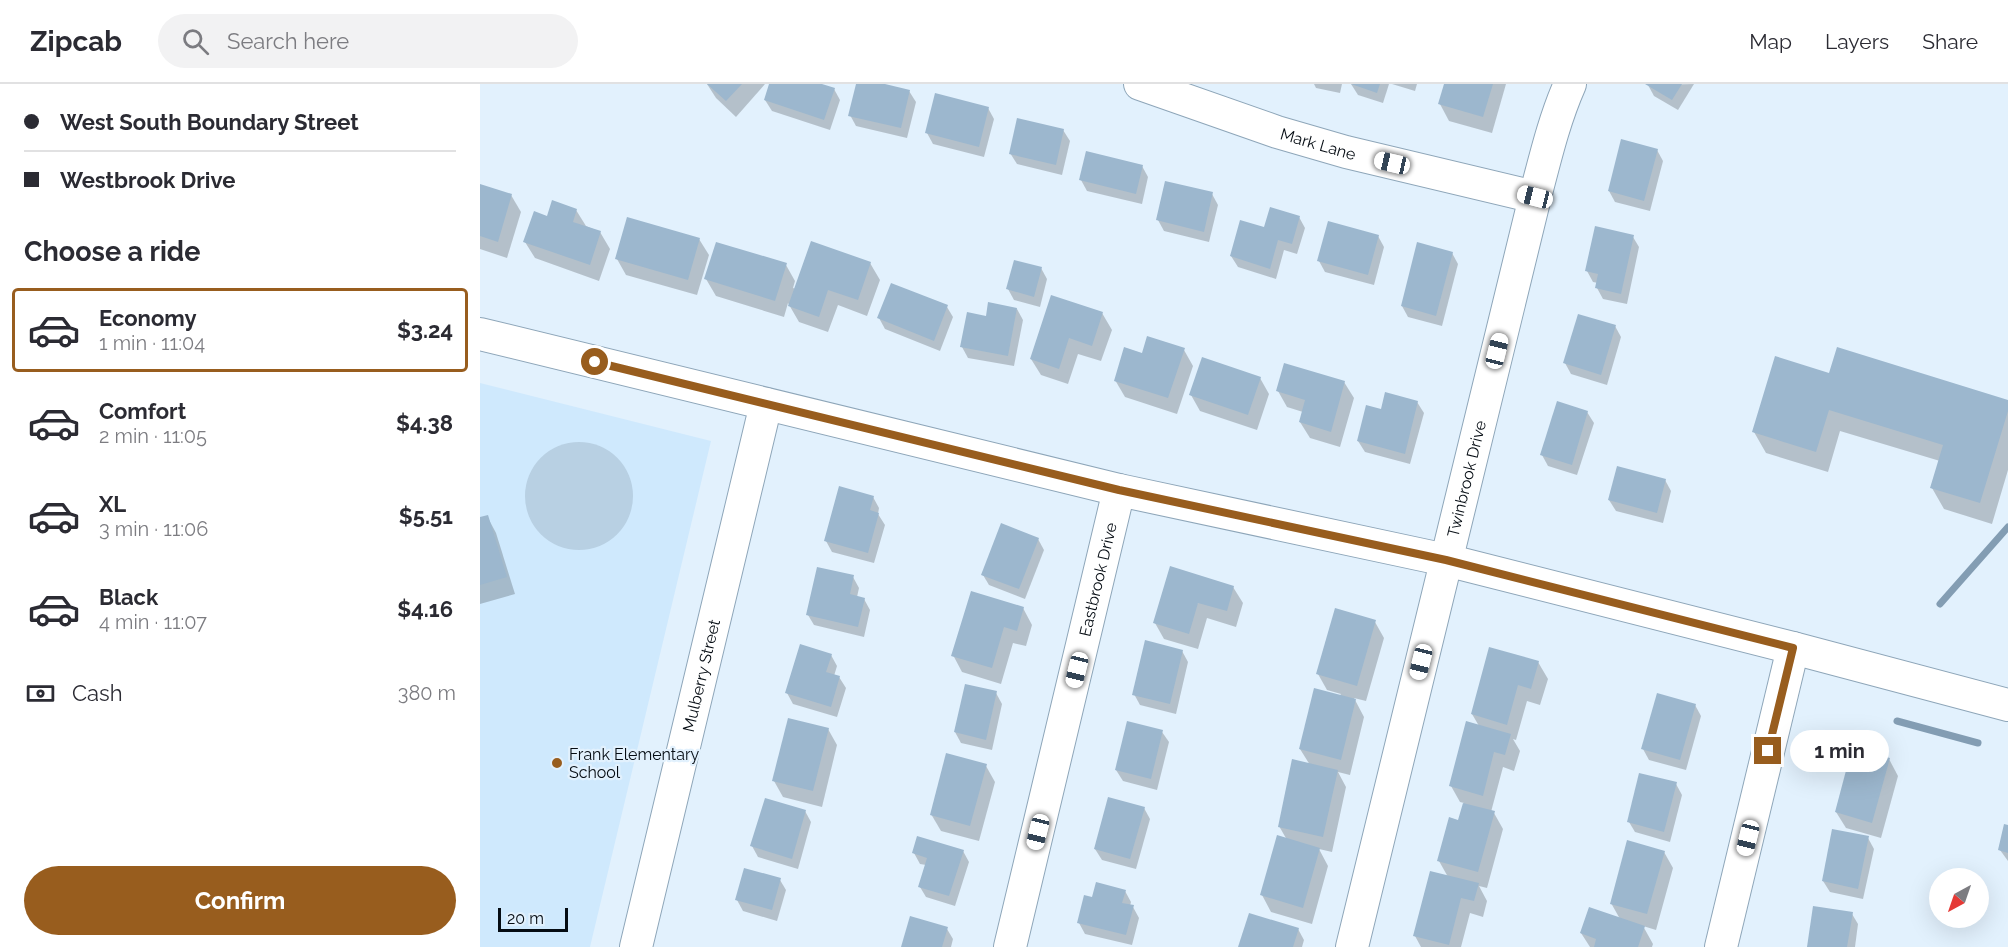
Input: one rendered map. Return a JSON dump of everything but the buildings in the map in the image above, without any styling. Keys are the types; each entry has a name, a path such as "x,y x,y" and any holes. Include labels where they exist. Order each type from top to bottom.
{"street":[{"name":"Mark Lane","path":"1140,84 1288,136 1535,197"},
{"name":"Twinbrook Drive","path":"1352,947 1546,152 1570,84"},
{"path":"480,334 1119,490 1446,560 2008,705"},
{"name":"Mulberry Street","path":"636,947 766,404"},
{"name":"Eastbrook Drive","path":"1010,947 1119,490"},
{"path":"1722,947 1793,648"}],"shaded area":[{"name":"Frank Elementary School","path":"480,383 711,441 590,947 480,947"},
{"path":"579,442 600,446 617,458 629,475 633,496 629,517 617,534 600,546 579,550 558,546 541,534 529,517 525,496 529,475 541,458 558,446"}],"waterway":[{"path":"1940,604 2008,527"},
{"path":"1897,721 1978,743"}],"place":[{"name":"Frank Elementary School","path":"557,763"}],"route":[{"path":"595,362 1119,490 1446,560 1793,648 1768,751"}]}
